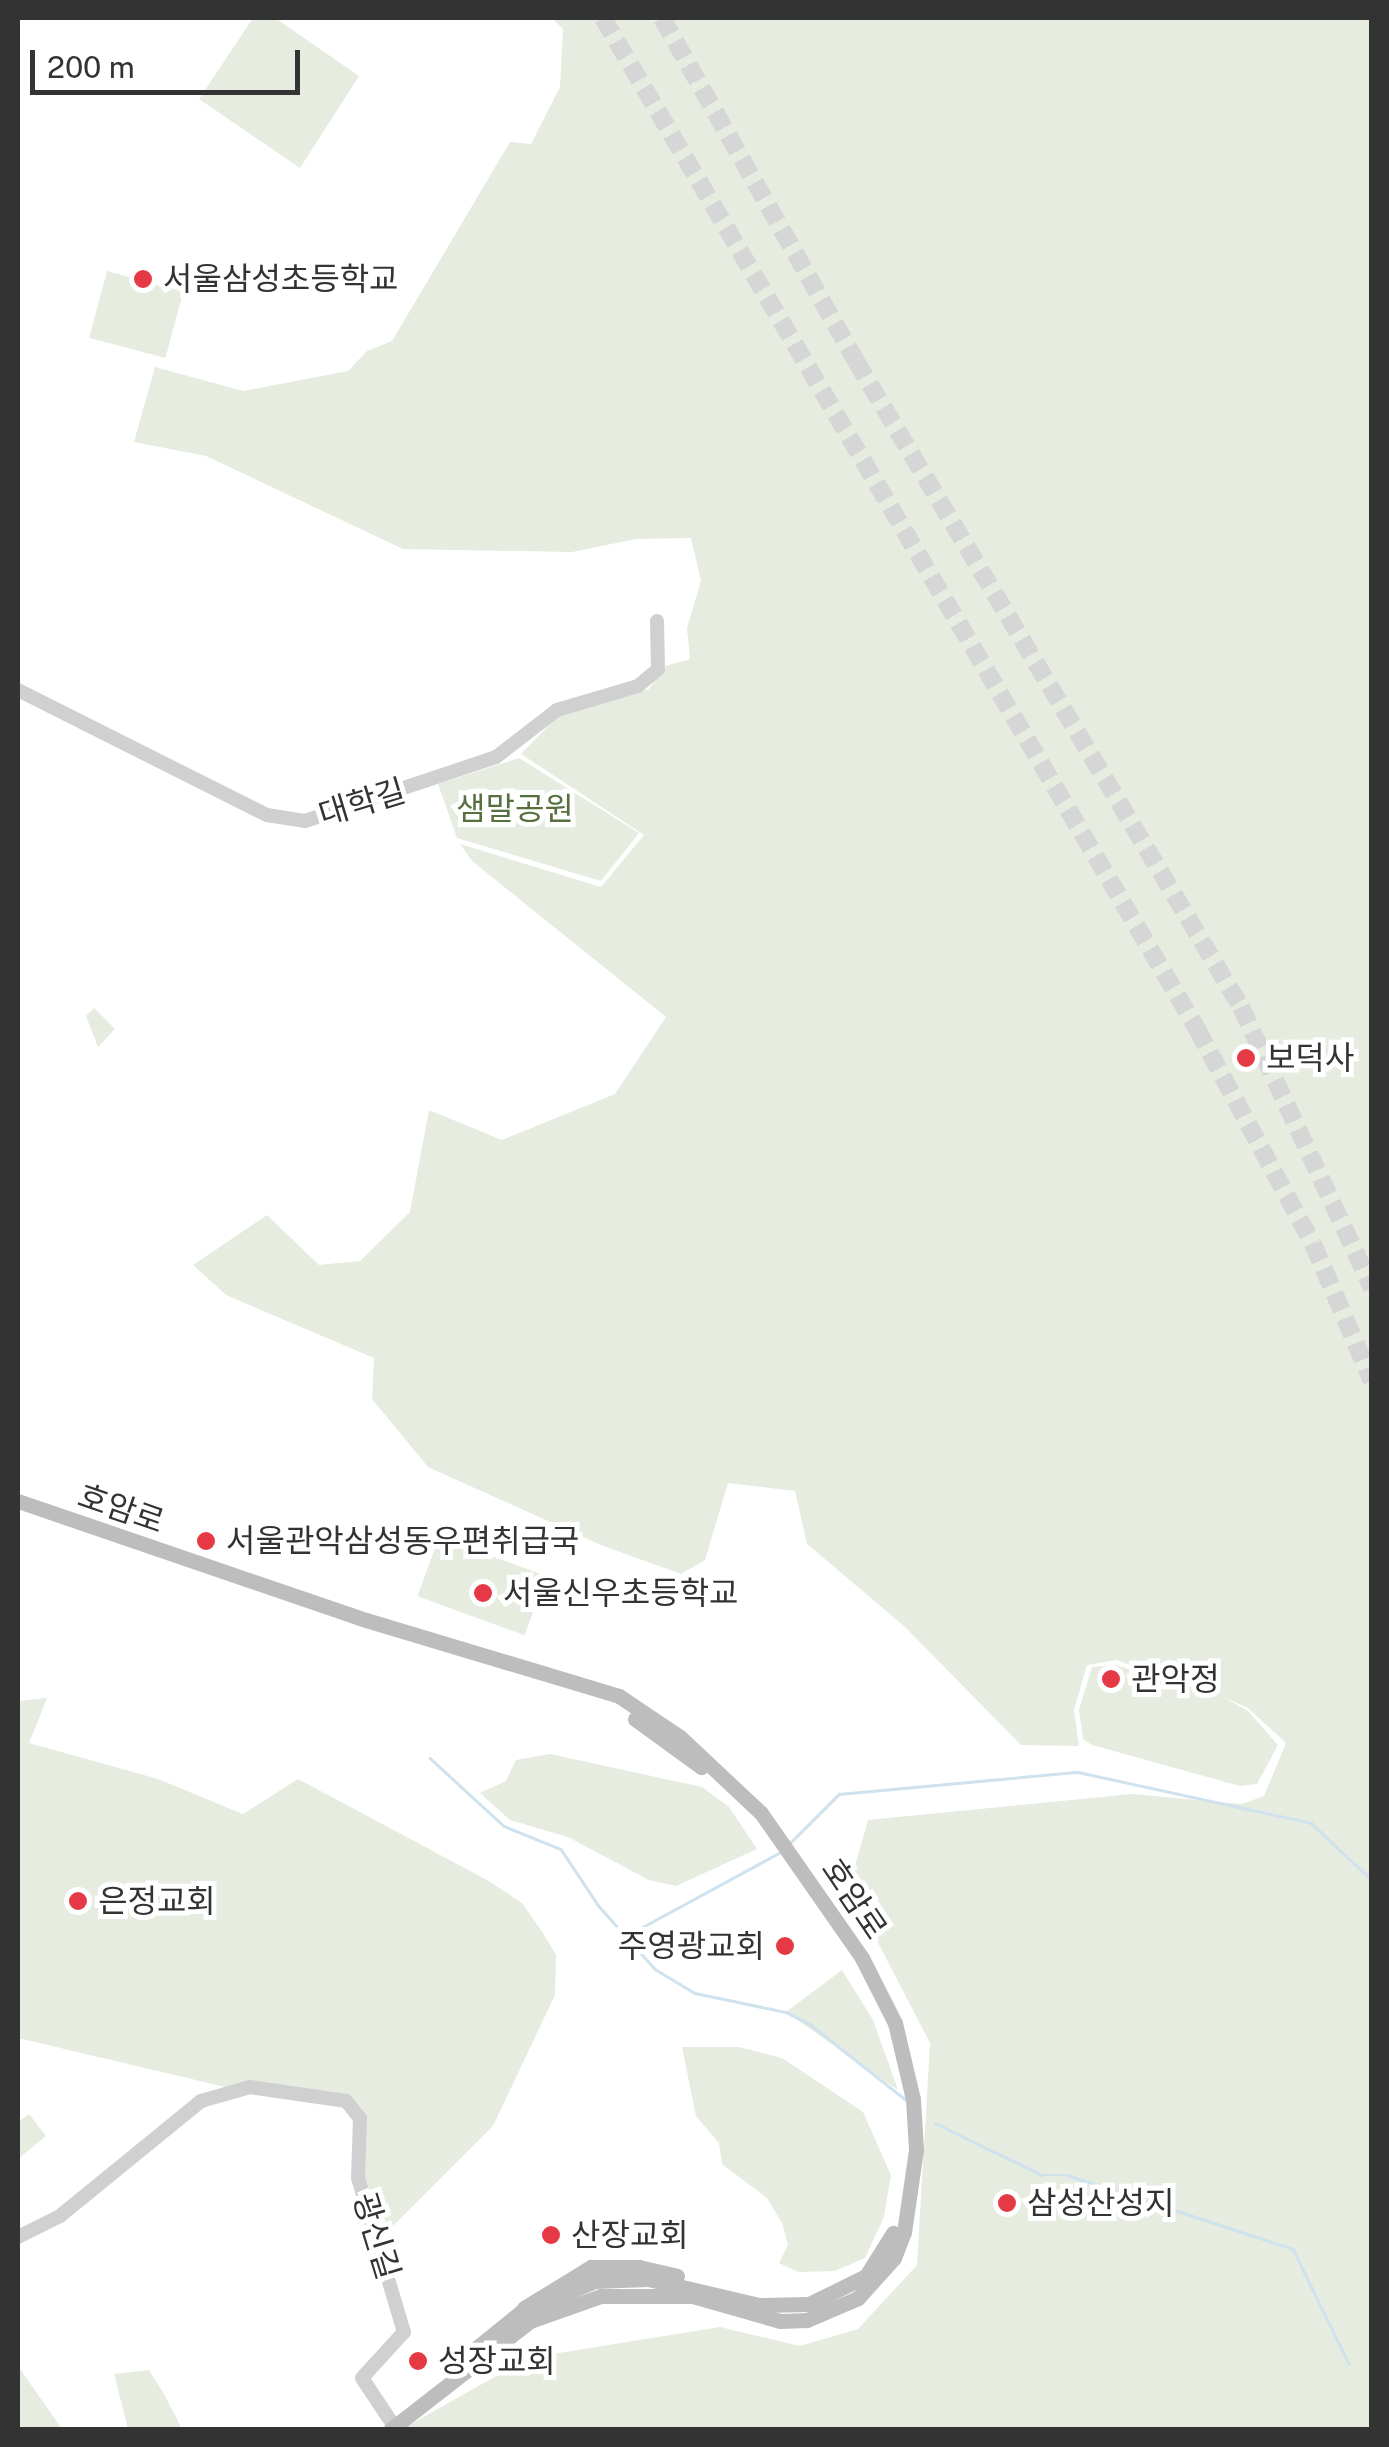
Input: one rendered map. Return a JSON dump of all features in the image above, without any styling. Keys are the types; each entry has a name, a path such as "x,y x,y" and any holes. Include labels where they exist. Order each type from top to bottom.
{"main road":[{"path":"18,1504 196,1572 616,1705 712,1775 779,1854 854,1960 888,2024 909,2127 896,2227 874,2268 829,2298 759,2305 694,2286 653,2268 530,2300 387,2426"},
{"name":"호암로","path":"18,1504 366,1620 618,1696 680,1736 760,1812 862,1958 896,2023 916,2128 904,2232 877,2282 836,2311 807,2320 755,2318 692,2296 595,2281 530,2321 387,2426"}],"street":[{"name":"대학길","path":"18,686 268,815 305,821 496,757 557,710 638,686 658,668 654,622"},
{"name":"광신길","path":"18,2237 60,2216 202,2101 250,2087 346,2101 360,2118 358,2178 404,2332 362,2378 387,2426"}],"green space":[{"path":"253,18 275,18 359,76 300,168 199,99"},
{"path":"552,18 1371,18 1371,2429 402,2429 528,2358 720,2327 800,2346 858,2329 917,2265 930,2043 849,1887 868,1820 1132,1794 1242,1804 1264,1796 1286,1743 1248,1708 1223,1697 1248,1711 1278,1745 1257,1784 1240,1786 1092,1745 1083,1739 1079,1710 1092,1667 1115,1665 1215,1694 1116,1660 1087,1665 1074,1710 1079,1746 1021,1745 904,1626 807,1544 795,1491 728,1483 705,1560 681,1574 601,1545 428,1467 372,1399 374,1358 226,1295 193,1265 267,1215 319,1265 360,1261 410,1212 429,1110 502,1140 615,1094 666,1017 472,861 460,844 601,887 644,835 521,754 557,717 649,689 666,666 690,659 687,628 701,581 691,538 636,539 572,552 403,549 206,456 134,442 155,367 243,391 348,371 367,351 392,341 510,142 531,144 560,87 563,29"},
{"path":"107,271 183,291 165,358 89,338"},
{"name":"샘말공원","path":"519,758 639,833 601,881 457,838 438,784"},
{"path":"94,1008 115,1029 98,1047 86,1016"},
{"path":"439,1537 546,1576 525,1635 417,1596"},
{"path":"47,1698 29,1743 158,1779 243,1814 298,1779 487,1880 522,1903 543,1933 556,1955 555,1995 493,2126 382,2237 358,2178 354,2107 238,2090 18,2038 18,1701"},
{"path":"550,1754 702,1787 729,1807 757,1849 676,1886 649,1880 568,1837 510,1820 480,1793 506,1781 516,1760"},
{"path":"842,1970 873,2020 898,2090 786,2012"},
{"path":"682,2047 739,2047 782,2058 863,2112 891,2175 884,2217 865,2258 835,2271 798,2272 779,2263 788,2245 782,2223 767,2198 722,2164 719,2143 696,2116"},
{"path":"29,2114 46,2136 18,2159 18,2122"},
{"path":"18,2366 62,2429 18,2429"},
{"path":"149,2370 182,2429 128,2429 114,2374"}],"waterway":[{"path":"430,1758 504,1826 561,1849 598,1905 655,1969 695,1993 786,2012 811,2025 905,2099"},
{"path":"789,1844 839,1794 1078,1772 1311,1823 1372,1880"},
{"path":"626,1936 779,1853"},
{"path":"935,2123 1042,2175 1067,2175 1293,2249 1349,2364"}],"tunnel":[{"path":"603,18 1197,1029 1313,1244 1372,1381"},
{"path":"662,18 856,361 1241,1007 1372,1288"}],"place":[{"name":"서울삼성초등학교","path":"143,279"},
{"name":"보덕사","path":"1246,1058"},
{"name":"서울관악삼성동우편취급국","path":"206,1541"},
{"name":"서울신우초등학교","path":"483,1593"},
{"name":"관악정","path":"1111,1679"},
{"name":"은정교회","path":"78,1901"},
{"name":"주영광교회","path":"785,1946"},
{"name":"삼성산성지","path":"1007,2203"},
{"name":"산장교회","path":"551,2235"},
{"name":"성장교회","path":"418,2361"}]}
